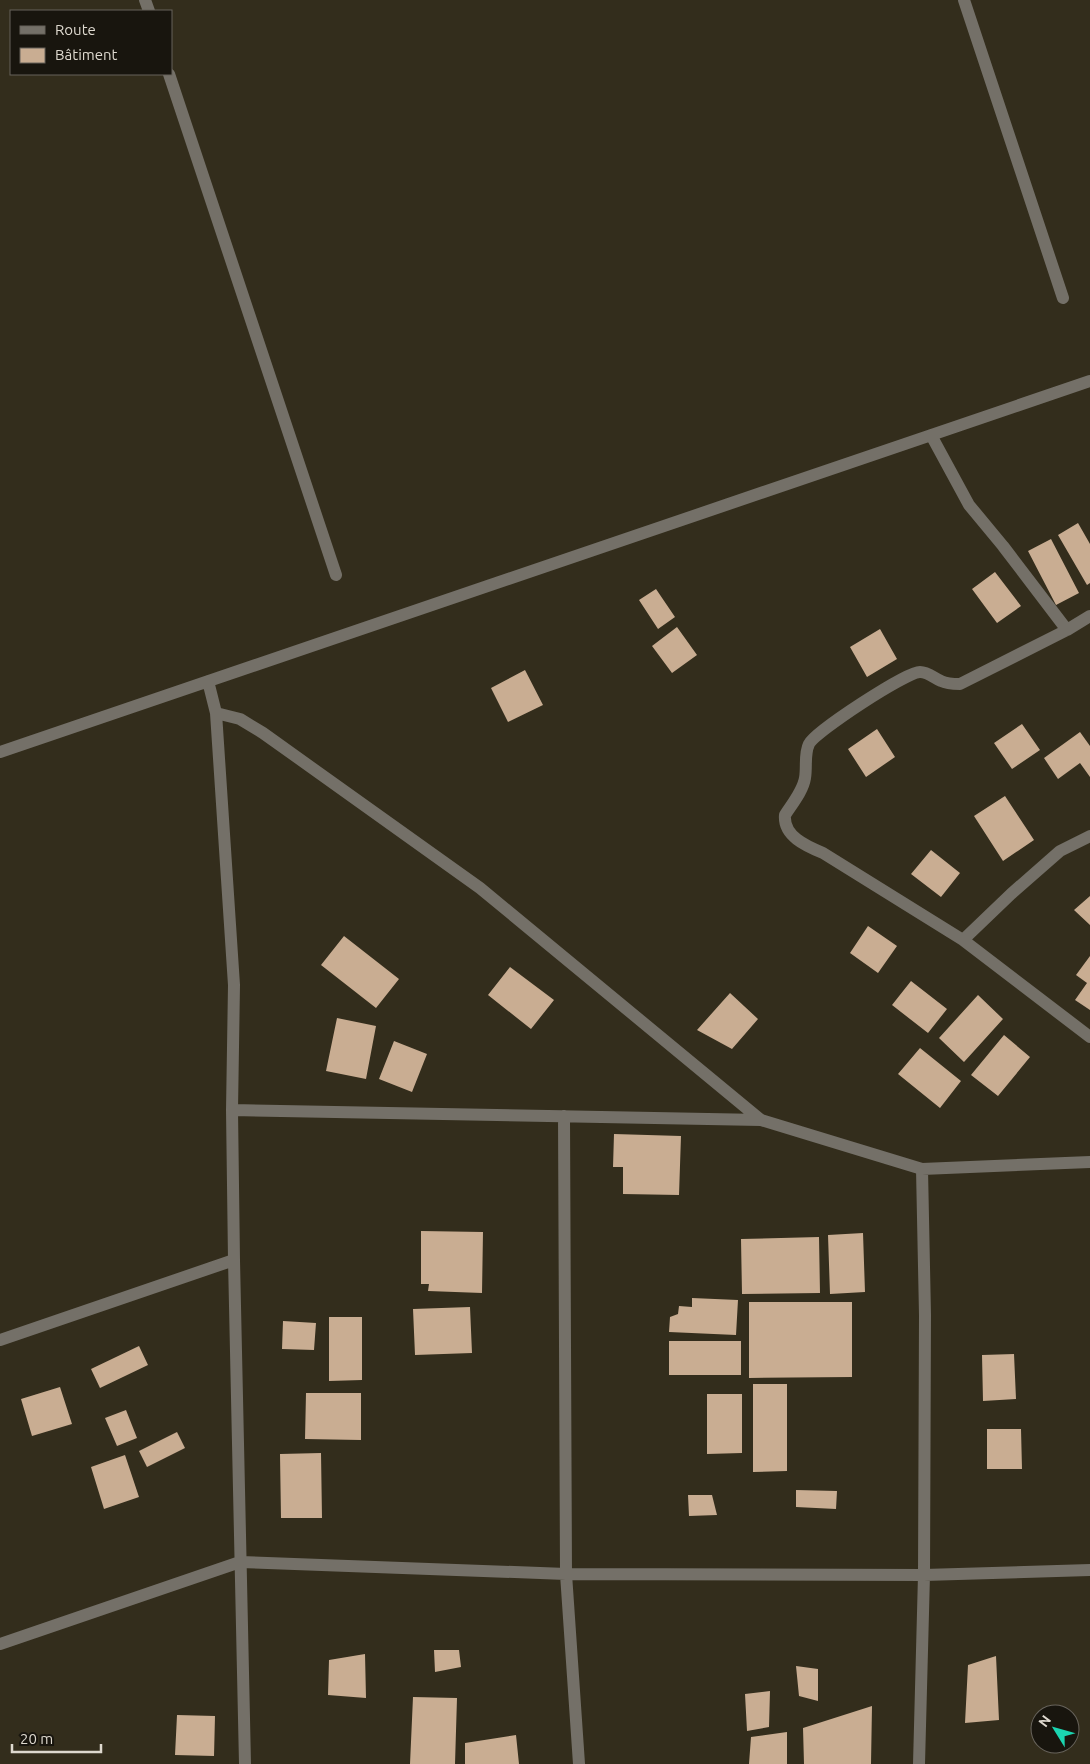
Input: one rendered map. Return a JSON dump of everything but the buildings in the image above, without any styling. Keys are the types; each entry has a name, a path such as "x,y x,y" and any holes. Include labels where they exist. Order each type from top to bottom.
{"street":[{"path":"964,0 1063,298"},
{"path":"170,75 336,576"},
{"path":"0,752 1090,381"},
{"path":"931,435 969,505 1067,630"},
{"path":"1090,616 1067,630 960,684 941,681 930,674 921,672 904,678 863,703 817,734 810,743 806,751 804,785 785,815 786,828 792,835 962,940 1090,1037"},
{"path":"208,681 216,713 234,985 232,1110 234,1260 245,1764"},
{"path":"216,713 240,719 264,733 480,888 761,1120"},
{"path":"962,940 1060,851 1090,836"},
{"path":"232,1110 761,1120 922,1169 1090,1161"},
{"path":"564,1116 566,1574 580,1764"},
{"path":"919,1764 924,1575 925,1315 922,1169"},
{"path":"0,1340 234,1260"},
{"path":"0,1644 240,1562 566,1574 924,1575 1090,1570"}]}
